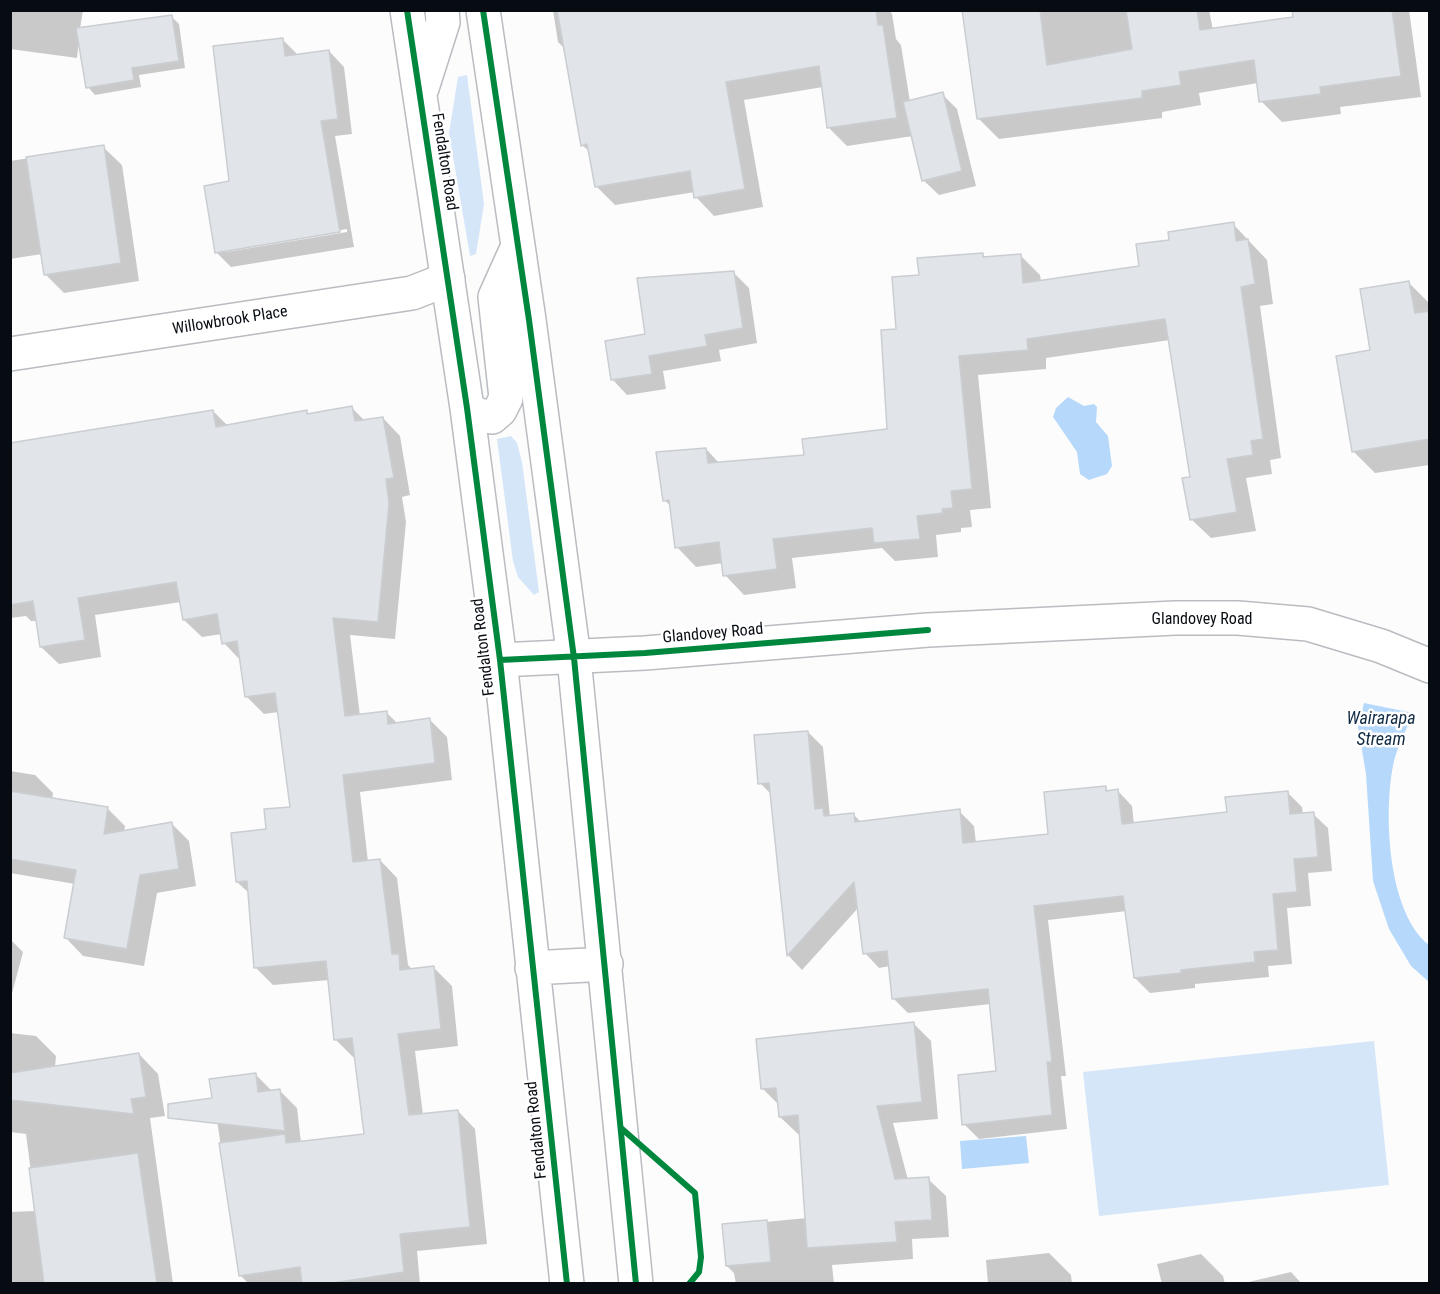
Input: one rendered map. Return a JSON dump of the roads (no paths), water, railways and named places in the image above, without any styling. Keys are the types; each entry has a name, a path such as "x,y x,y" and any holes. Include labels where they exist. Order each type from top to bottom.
{"main road":[{"name":"Fendalton Road","path":"407,10 467,408 500,660 567,1284"},
{"path":"420,93 443,22 442,10"},
{"path":"483,10 518,246 574,658 636,1284"},
{"path":"467,408 478,415 492,417 500,410 506,398 495,297 518,246"},
{"name":"Willowbrook Place","path":"10,354 400,295 448,279"},
{"name":"Glandovey Road","path":"500,660 574,658 928,630 1175,618 1238,618 1308,624 1381,646 1430,666"},
{"path":"532,968 606,964"}],"water":[{"path":"1068,397 1084,406 1094,404 1097,407 1096,422 1108,436 1112,466 1107,474 1089,480 1080,474 1077,452 1053,417 1056,408"},
{"name":"Wairarapa Stream","path":"1364,703 1413,713 1394,761 1389,806 1389,832 1397,885 1404,909 1415,930 1429,945 1429,982 1411,966 1389,929 1373,881 1366,774 1358,727"},
{"path":"1026,1136 1029,1163 962,1169 960,1141"}]}
